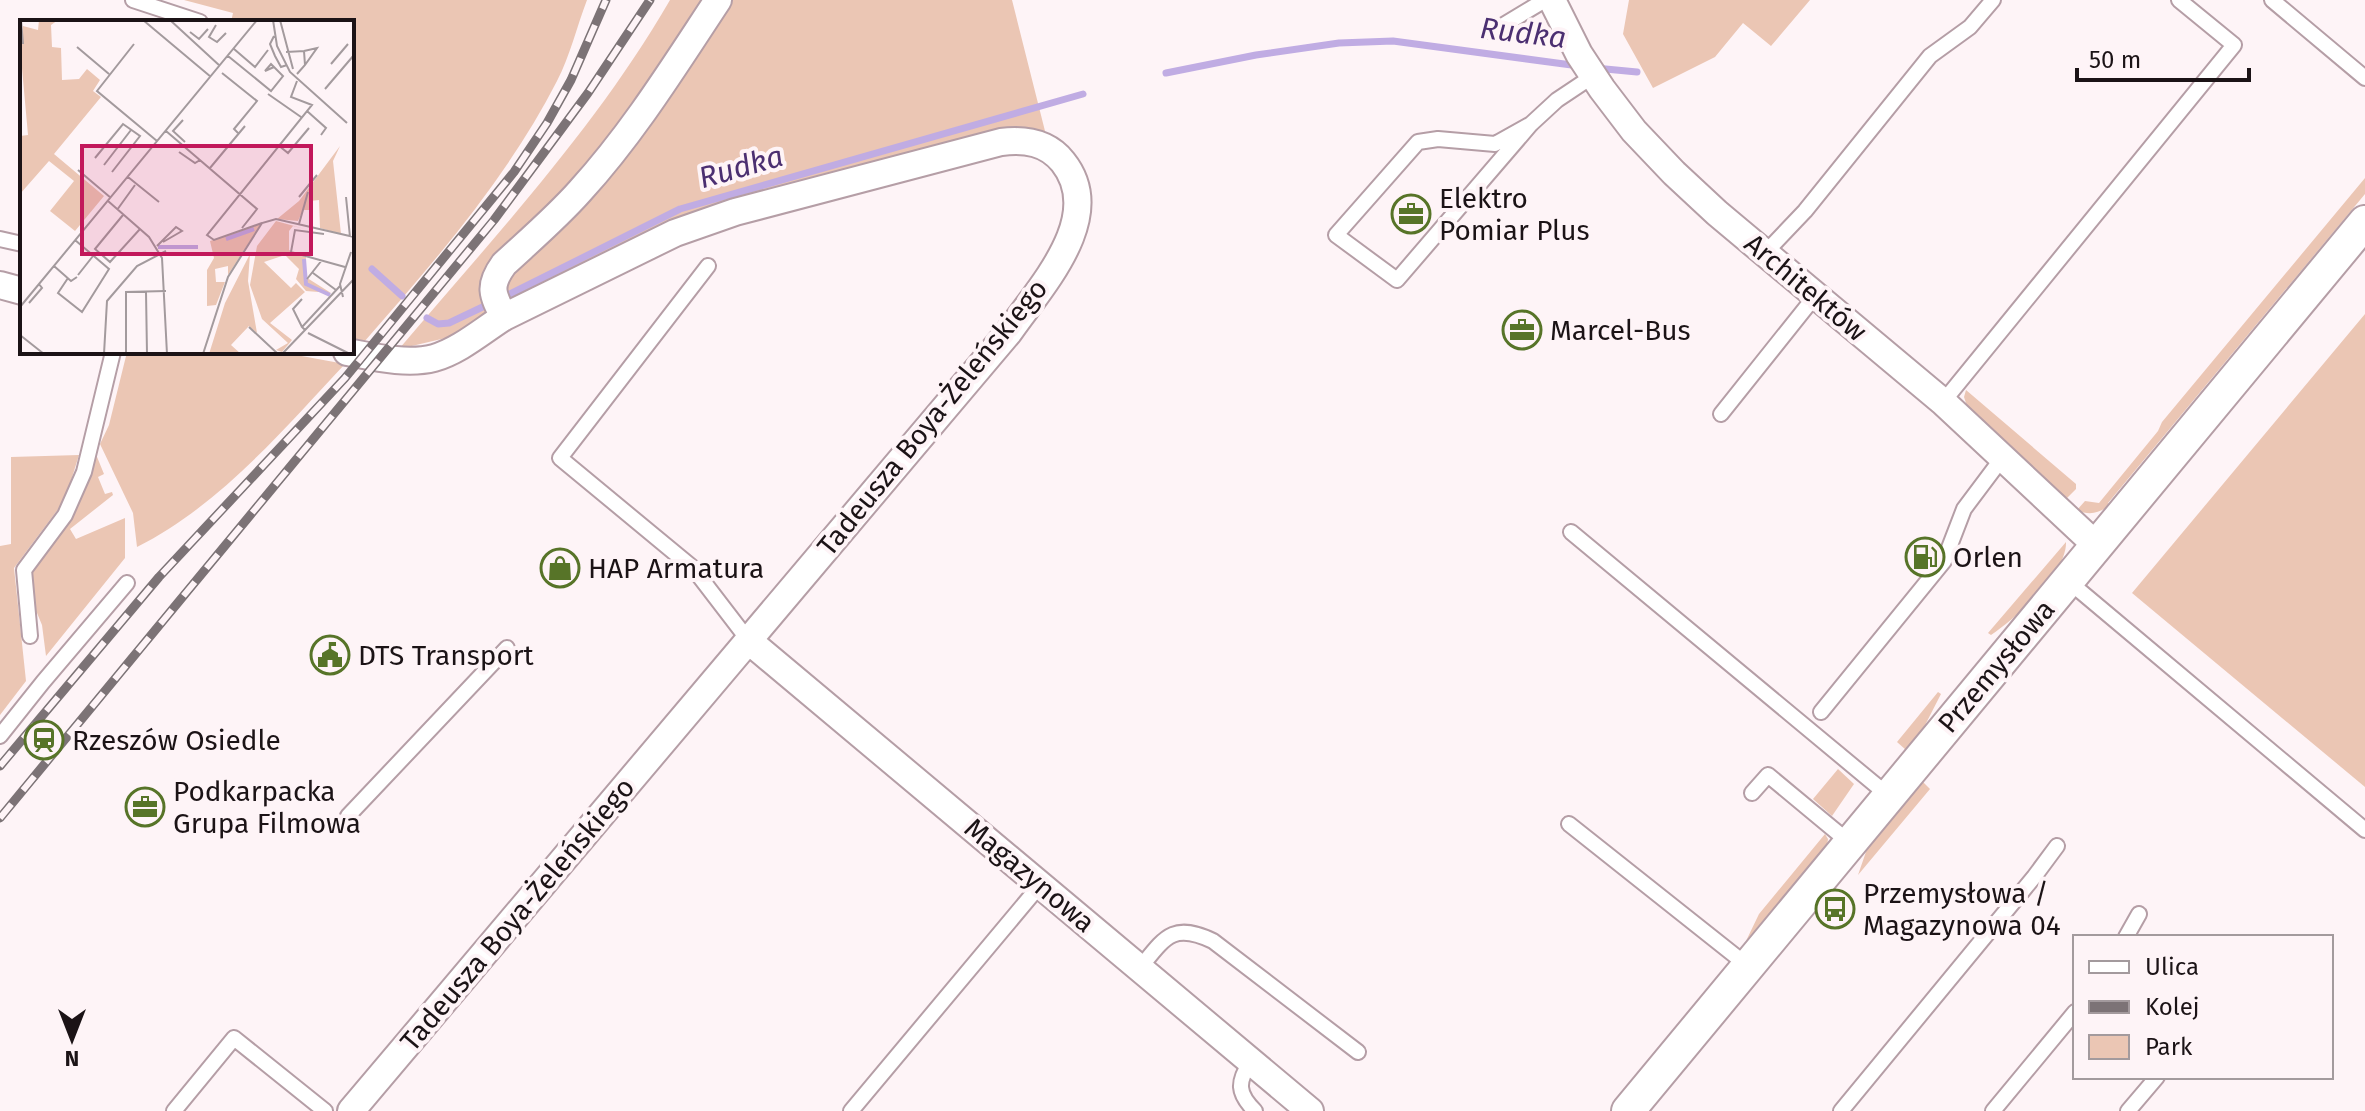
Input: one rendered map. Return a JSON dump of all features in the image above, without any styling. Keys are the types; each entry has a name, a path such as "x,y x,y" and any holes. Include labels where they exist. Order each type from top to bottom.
{"street":[{"path":"499,308 495,276 606,161 718,0"},
{"name":"Architektów","path":"1552,0 1591,73 1634,131 1674,173 1717,213 1943,402 2096,545"},
{"name":"Tadeusza Boya-Żeleńskiego","path":"351,1111 1009,332 1071,238 1078,214 1077,191 1062,160 1054,152 1030,141 1001,142 735,212 675,233 499,308 448,353 433,358 401,360 354,353"},
{"name":"Przemysłowa","path":"1628,1111 2365,222"},
{"path":"0,285 20,290"},
{"name":"Magazynowa","path":"749,641 1310,1111"}],"lane":[{"path":"133,0 194,20"},
{"path":"1492,32 1545,0"},
{"path":"1766,252 1805,211 1930,56 1970,27 1993,0"},
{"path":"1943,402 2234,45 2179,0"},
{"path":"2272,0 2365,78"},
{"path":"1531,124 1495,144 1438,139 1418,142 1336,235 1397,280 1531,124 1591,73"},
{"path":"0,239 20,244"},
{"path":"708,266 560,458 693,568 749,641"},
{"path":"1721,414 1816,295"},
{"path":"30,636 24,570 65,515 84,472 113,354"},
{"path":"1821,712 1944,561 1964,509 2003,457"},
{"path":"1571,532 1889,796"},
{"path":"2067,580 2365,830"},
{"path":"0,736 127,583"},
{"path":"348,816 507,648"},
{"path":"1752,793 1768,775 1850,843"},
{"path":"1569,824 1748,966"},
{"path":"1841,1111 2057,846"},
{"path":"851,1111 1041,884"},
{"path":"2127,935 2139,914"},
{"path":"1140,968 1170,936 1179,931 1195,933 1213,941 1358,1052"},
{"path":"1993,1111 2073,1014"},
{"path":"174,1111 234,1038 325,1111"},
{"path":"1251,1061 1239,1082 1240,1092 1255,1111"},
{"path":"2128,1111 2155,1079"}],"green space":[{"path":"184,0 587,0 562,71 516,151 469,217 364,342 354,340 354,20 231,20 233,13"},
{"path":"670,0 706,0 667,60 573,190 533,226 492,315 450,337 399,349 577,137 610,93"},
{"path":"730,0 1012,0 1046,135 1006,130 511,303 502,284 692,65"},
{"path":"1629,0 1810,0 1771,46 1743,23 1715,57 1653,88 1623,34"},
{"path":"2365,178 2365,194 2108,503 2110,505 2094,513 2077,510 2085,501 2099,503 2162,422"},
{"path":"2365,314 2365,787 2132,593"},
{"path":"127,354 291,354 345,364 274,440 222,488 167,530 137,547 133,513 100,444 109,425"},
{"path":"1966,390 2076,484 2076,489 2065,500 1968,409 1964,397"},
{"path":"95,452 104,474 98,477 105,494 112,492 113,495 70,529 76,539 125,518 125,558 46,656 42,625 31,607 28,581"},
{"path":"79,455 65,500 14,568 26,681 0,715 0,546 11,544 11,457"},
{"path":"2066,542 2058,567 2038,594 2001,628 1991,635 1988,633"},
{"path":"1938,692 1941,694 1921,733 1906,750 1897,742"},
{"path":"1838,769 1854,784 1832,816 1813,799"},
{"path":"1922,781 1930,789 1858,875 1868,846"},
{"path":"1825,834 1827,846 1746,941 1759,914"}],"waterway":[{"name":"Rudka","path":"1166,73 1339,43 1393,41 1579,66"},
{"name":"Rudka","path":"1595,68 1637,72"},
{"name":"Rudka","path":"502,298 680,209 1083,94"},
{"name":"Rudka","path":"372,269 402,296"},
{"name":"Rudka","path":"427,318 438,324 449,323 491,303"}],"railway":[{"path":"0,766 159,577 345,378 514,172 571,80 606,0"},
{"path":"0,818 494,220 588,93 650,0"}],"place":[{"name":"Elektro Pomiar Plus","path":"1411,214"},
{"name":"Marcel-Bus","path":"1522,330"},
{"name":"Orlen","path":"1925,557"},
{"name":"HAP Armatura","path":"560,568"},
{"name":"DTS Transport","path":"330,655"},
{"name":"Rzeszów Osiedle","path":"44,740"},
{"name":"Podkarpacka Grupa Filmowa","path":"145,807"},
{"name":"Przemysłowa / Magazynowa 04","path":"1835,909"}]}
